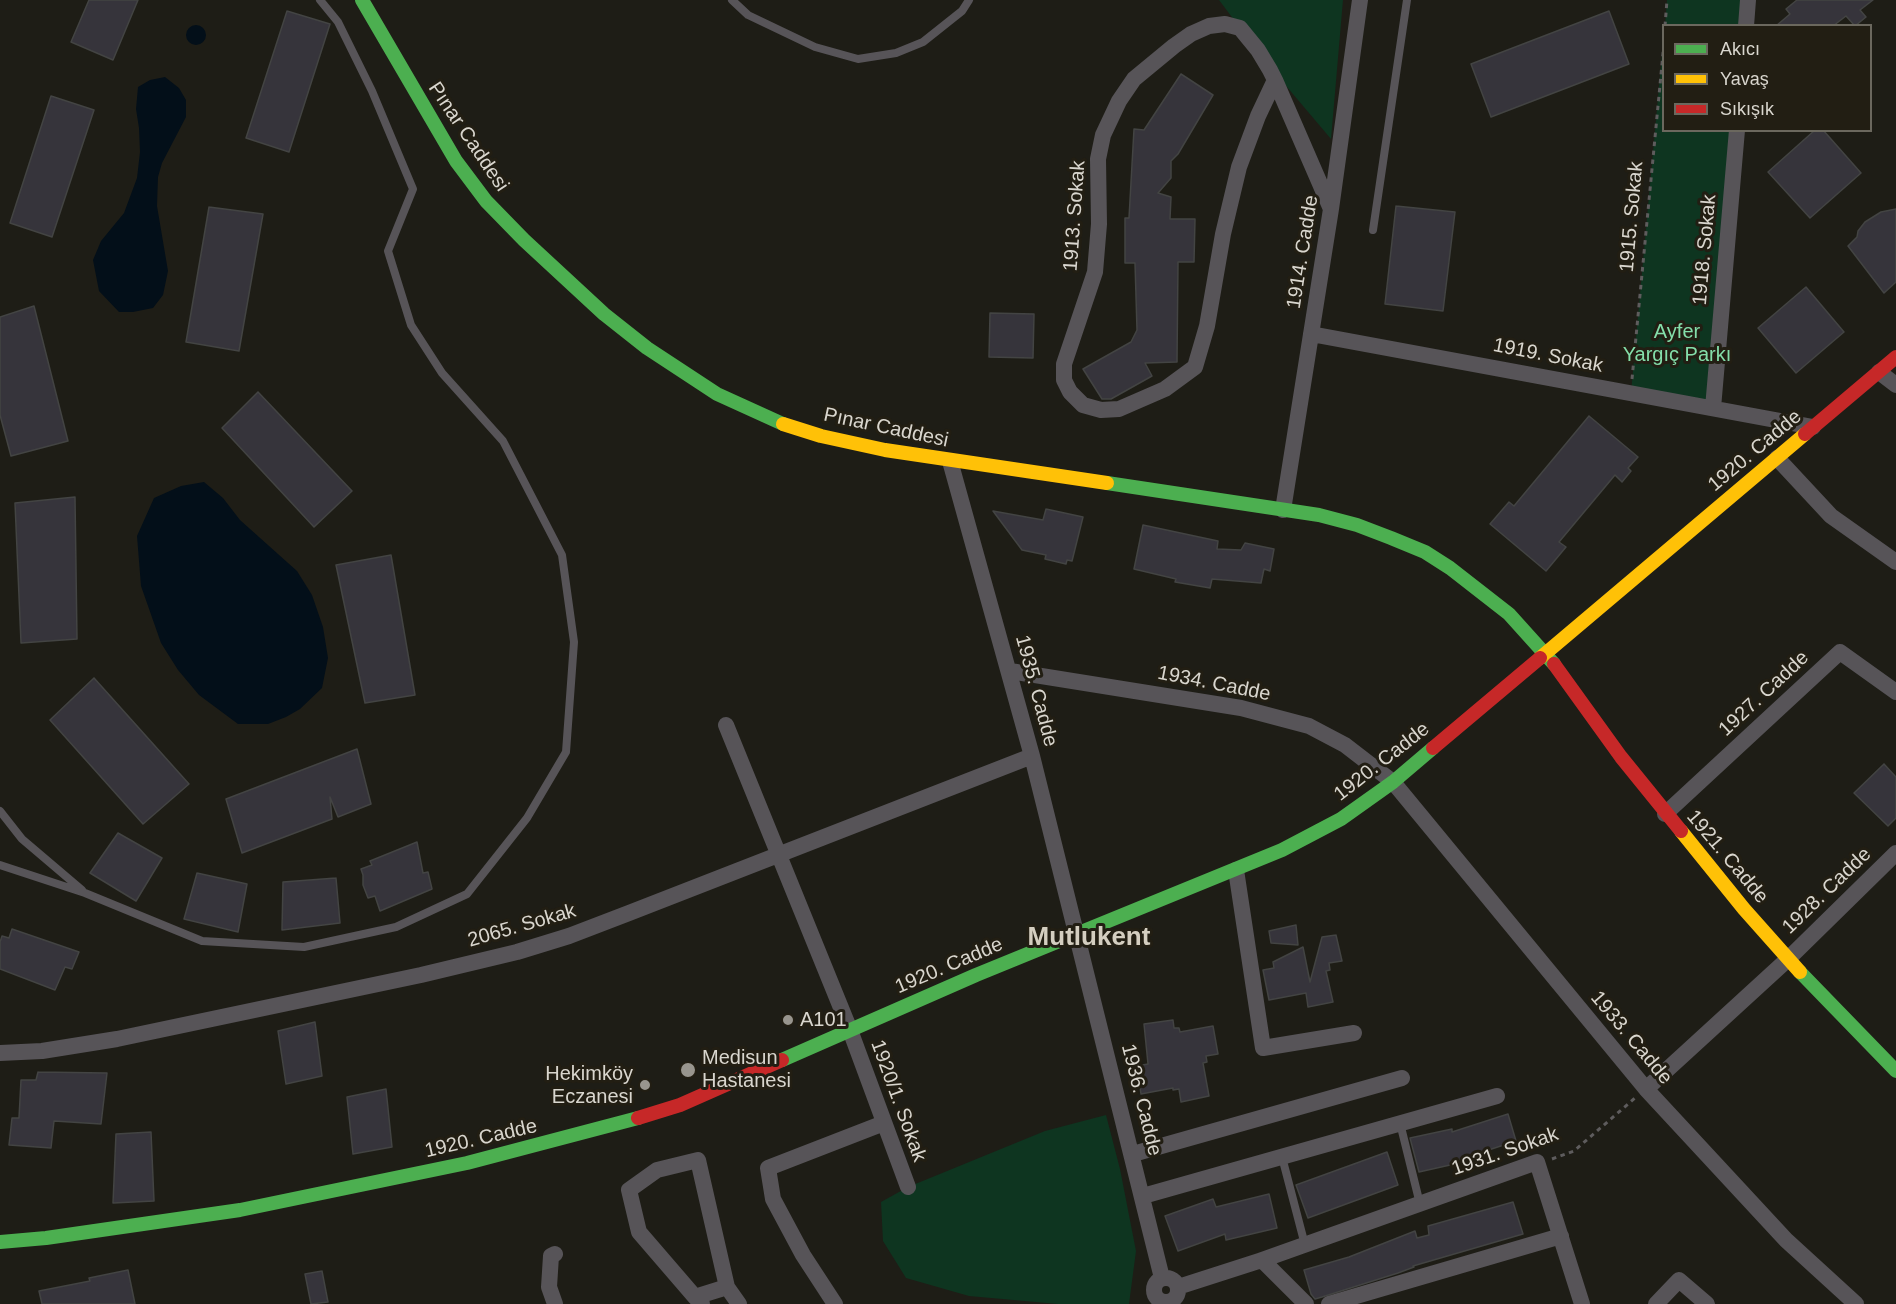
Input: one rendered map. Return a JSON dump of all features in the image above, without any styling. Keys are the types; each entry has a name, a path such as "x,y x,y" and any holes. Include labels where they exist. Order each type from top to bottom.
{"main road":[{"name":"Pınar Caddesi","path":"362,0 456,162 486,201 561,276 647,348 717,394 785,424 842,441 950,461 1319,515 1357,525 1425,552 1480,590 1509,614 1546,653"},
{"name":"1920. Cadde","path":"0,1242 46,1238 240,1210 355,1187 533,1147 680,1105 1078,932 1236,870 1314,835 1393,782 1896,357"},
{"name":"1921. Cadde","path":"1546,653 1665,814 1788,959 1896,1071"}],"street":[{"name":"1914. Cadde","path":"1283,510 1331,209 1360,0"},
{"path":"1746,24 1748,0"},
{"name":"1913. Sokak","path":"1275,80 1258,116 1239,167 1225,224 1207,326 1195,367 1165,388 1119,409 1101,410 1083,405 1070,392 1064,380 1064,364 1095,272 1099,224 1098,159 1103,135 1119,101 1134,79 1191,34 1209,26 1225,24 1240,28 1258,50 1275,80 1331,209"},
{"name":"1918. Sokak","path":"1713,408 1737,132"},
{"name":"1919. Sokak","path":"1311,334 1813,427"},
{"path":"1879,372 1896,385"},
{"path":"1777,458 1831,516 1896,562"},
{"name":"1935. Cadde","path":"950,461 1010,671 1078,932"},
{"name":"1927. Cadde","path":"1665,814 1840,652 1896,692"},
{"name":"1934. Cadde","path":"1010,671 1209,702 1309,726 1345,745 1393,782"},
{"name":"1920/1. Sokak","path":"726,725 850,1030 908,1187"},
{"name":"2065. Sokak","path":"0,1053 42,1052 98,1043 409,978 497,957 568,936 1032,756"},
{"name":"1933. Cadde","path":"1393,782 1646,1089 1786,1240 1856,1304"},
{"name":"1928. Cadde","path":"1788,959 1896,853"},
{"path":"1236,870 1263,1048 1354,1033"},
{"name":"1936. Cadde","path":"1078,932 1143,1196 1155,1291"},
{"path":"1646,1089 1788,959"},
{"path":"1132,1154 1402,1078"},
{"path":"1143,1196 1497,1096"},
{"path":"835,1304 803,1256 773,1199 768,1168 884,1123"},
{"path":"728,1287 699,1300 639,1233 629,1190 657,1170 698,1160 728,1287 739,1304"},
{"path":"1538,1162 1582,1304"},
{"name":"1931. Sokak","path":"1178,1287 1262,1260 1538,1162"},
{"path":"1329,1304 1561,1236"},
{"path":"555,1254 551,1256 549,1287 555,1304"},
{"path":"1262,1260 1306,1304"},
{"path":"1174,1280 1178,1287 1177,1296 1167,1303 1159,1301 1155,1291 1174,1280"},
{"path":"1656,1304 1679,1280 1707,1304"}],"lane":[{"path":"0,865 85,893 202,941 304,947 396,927 467,894 527,818 566,752 574,642 562,555 503,441 442,373 411,325 388,251 413,189 372,91 338,22 320,0"},
{"path":"732,0 748,15 814,46 858,60 896,53 923,42 962,11 969,0"},
{"path":"1373,230 1407,0"},
{"path":"0,811 22,839 85,893"},
{"path":"1400,1123 1420,1204"},
{"path":"1282,1157 1305,1245"}],"path":[{"path":"1665,24 1667,0"},
{"name":"1915. Sokak","path":"1631,393 1662,64"},
{"name":"1931. Sokak","path":"1538,1162 1564,1156 1574,1150 1646,1089"}],"green space":[{"path":"1219,0 1343,0 1331,139 1265,61"},
{"path":"1667,0 1748,0 1746,24 1665,24"},
{"name":"Ayfer Yargıç Parkı","path":"1662,54 1662,132 1737,132 1713,408 1631,393"},
{"path":"1106,1115 1120,1169 1136,1251 1129,1304 1058,1304 969,1296 906,1278 883,1241 881,1202 908,1187 1045,1131"}],"shaded area":[{"path":"196,25 203,28 206,35 203,42 196,45 189,42 186,35 189,28"},
{"path":"165,77 179,88 186,100 186,117 162,163 158,177 157,206 168,271 163,295 153,308 119,312 99,291 93,260 101,241 124,213 137,178 140,152 136,109 138,87 150,80"},
{"path":"204,482 223,498 240,520 297,571 312,595 323,627 328,658 322,688 300,709 268,724 238,724 199,695 178,670 161,643 141,586 137,536 154,498 181,486"}],"building":[{"path":"89,0 138,0 113,60 71,42"},
{"path":"1797,0 1873,0 1860,10 1866,17 1857,24 1853,24 1846,16 1836,24 1778,24 1790,14 1786,9"},
{"path":"287,11 330,24 289,152 246,138"},
{"path":"1609,11 1629,64 1491,117 1471,64"},
{"path":"1181,74 1213,95 1178,154 1171,161 1171,178 1158,193 1171,197 1170,219 1195,219 1194,262 1178,262 1177,362 1145,363 1152,376 1111,399 1102,399 1083,369 1131,342 1137,330 1135,263 1125,263 1125,218 1129,218 1134,129 1144,130"},
{"path":"51,96 94,110 52,237 10,223"},
{"path":"1813,132 1825,132 1861,173 1810,218 1768,172"},
{"path":"1396,206 1455,212 1443,311 1385,304"},
{"path":"209,207 263,214 239,351 186,342"},
{"path":"1896,209 1896,282 1884,293 1848,246 1857,237 1858,231 1865,222 1881,212"},
{"path":"1806,287 1844,332 1796,373 1758,328"},
{"path":"34,306 68,441 11,456 0,415 0,317"},
{"path":"990,313 1034,314 1033,358 989,357"},
{"path":"258,392 352,491 314,527 222,428"},
{"path":"1589,416 1638,457 1628,468 1631,471 1622,482 1615,475 1559,542 1566,547 1546,571 1490,524 1509,502 1514,506"},
{"path":"75,497 77,639 21,643 15,503"},
{"path":"1046,509 1083,517 1072,561 1067,560 1066,564 1045,559 1046,555 1022,550 993,511 1043,520"},
{"path":"1143,525 1218,541 1217,549 1241,550 1245,543 1274,549 1270,571 1264,569 1261,583 1212,579 1210,588 1175,582 1176,579 1134,569"},
{"path":"391,555 415,695 365,703 336,565"},
{"path":"94,678 189,784 143,824 50,720"},
{"path":"357,749 371,804 338,817 330,797 332,819 242,853 226,799"},
{"path":"1884,764 1896,777 1896,818 1888,826 1854,793"},
{"path":"118,833 162,858 136,901 90,873"},
{"path":"417,842 423,873 428,872 432,889 380,911 375,896 368,898 363,885 361,869 372,865 370,861"},
{"path":"197,873 247,884 238,932 184,919"},
{"path":"336,878 340,923 282,930 283,882"},
{"path":"1296,925 1298,945 1271,943 1269,931"},
{"path":"12,929 79,952 72,969 65,967 55,990 0,969 0,942 2,936 9,938"},
{"path":"1336,935 1342,961 1329,963 1330,970 1326,971 1333,1002 1308,1007 1306,993 1269,1000 1263,970 1274,968 1273,962 1303,947 1310,982 1322,937"},
{"path":"1173,1020 1174,1028 1179,1028 1180,1032 1213,1026 1218,1054 1206,1056 1207,1062 1203,1063 1209,1096 1181,1102 1179,1089 1173,1090 1173,1088 1141,1094 1137,1066 1148,1064 1144,1024"},
{"path":"315,1022 322,1076 286,1084 278,1031"},
{"path":"38,1072 107,1073 101,1124 54,1121 51,1148 9,1145 12,1118 19,1118 21,1080 36,1080"},
{"path":"386,1089 392,1147 353,1154 347,1097"},
{"path":"1508,1114 1516,1141 1458,1160 1459,1163 1419,1172 1410,1138 1452,1129 1452,1132"},
{"path":"151,1132 154,1201 113,1203 116,1134"},
{"path":"1387,1152 1398,1185 1308,1218 1296,1185"},
{"path":"1269,1194 1277,1228 1226,1240 1225,1234 1178,1251 1165,1216 1213,1199 1216,1207"},
{"path":"1513,1202 1523,1234 1413,1266 1398,1273 1315,1299 1311,1294 1304,1270 1349,1257 1415,1231 1417,1238 1429,1235 1428,1226"},
{"path":"128,1270 135,1304 42,1304 39,1291 90,1281 89,1278"},
{"path":"322,1271 328,1302 311,1304 305,1274"}],"traffic: fast":[{"path":"362,0 456,161 486,201 524,240 604,314 647,348 717,394 783,424"},
{"path":"1107,483 1319,515 1357,525 1391,538 1425,552 1450,568 1509,614 1554,664"},
{"path":"782,1060 976,975 1282,850 1341,819 1393,782 1433,748"},
{"path":"1800,972 1896,1071"},
{"path":"0,1242 46,1238 240,1210 467,1163 638,1118"}],"traffic: slow":[{"path":"783,424 821,436 885,450 1107,483"},
{"path":"1540,658 1805,434"},
{"path":"1681,831 1744,909 1800,972"}],"traffic: jam":[{"path":"1805,434 1896,357"},
{"path":"1433,748 1540,658"},
{"path":"1554,664 1621,757 1681,831"},
{"path":"638,1118 680,1105 782,1060"}],"place":[{"name":"A101","path":"788,1020"},
{"name":"Medisun Hastanesi","path":"688,1070"},
{"name":"Hekimköy Eczanesi","path":"645,1085"}],"district":[{"name":"Mutlukent","path":"1089,938"}]}
